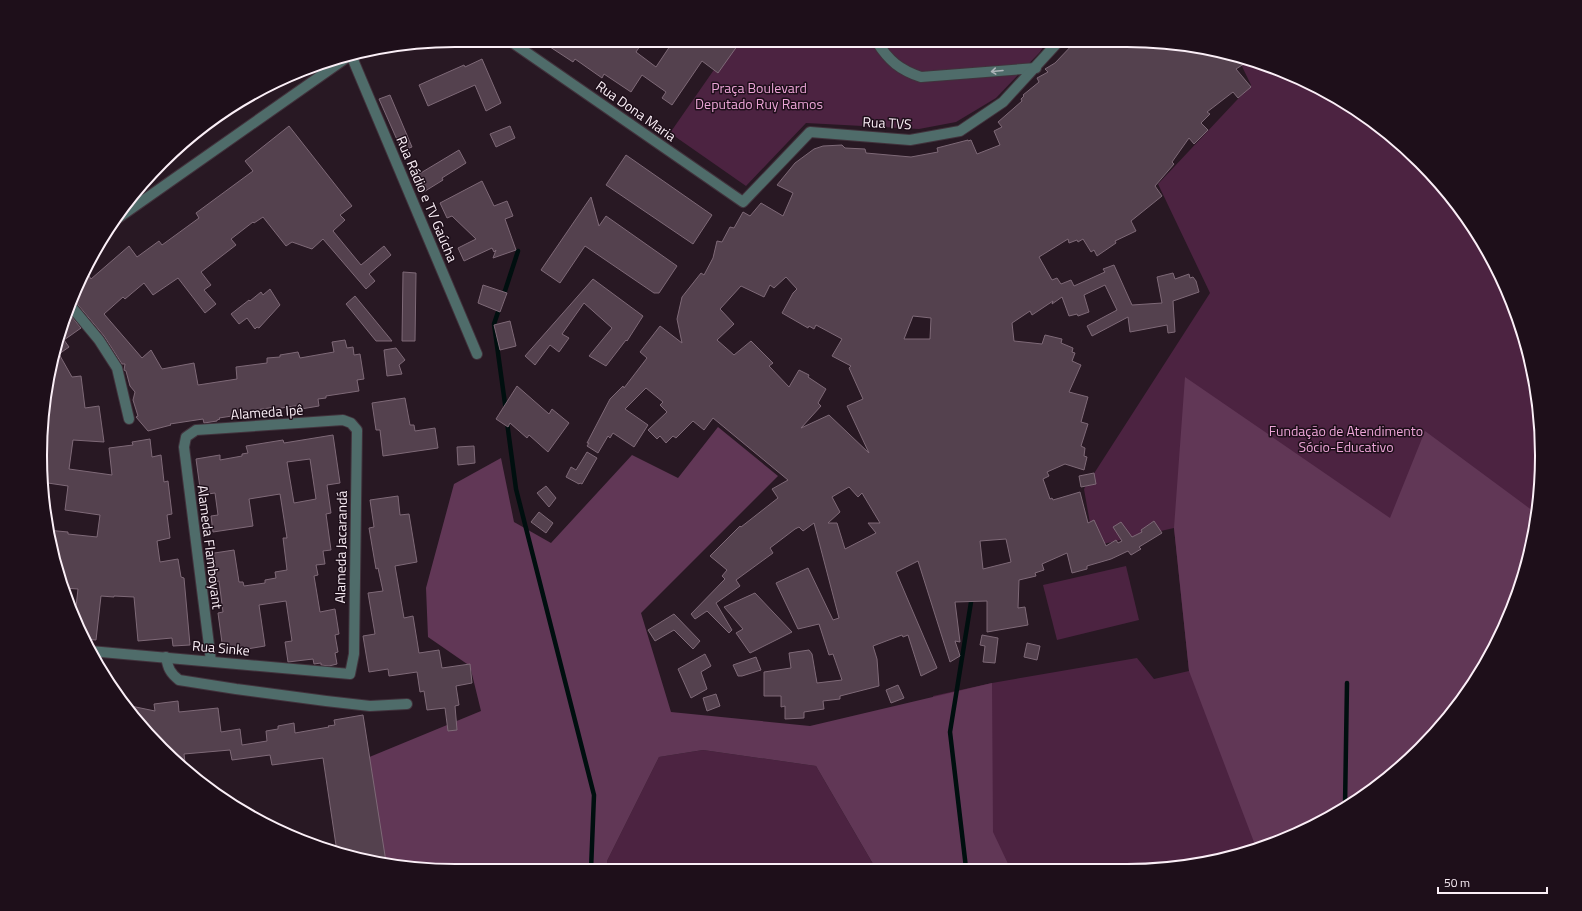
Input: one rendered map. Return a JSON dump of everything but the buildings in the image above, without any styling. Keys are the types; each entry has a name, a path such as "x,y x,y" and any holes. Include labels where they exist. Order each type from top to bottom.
{"street":[{"name":"Rua Dona Maria","path":"519,47 743,202"},
{"path":"881,47 885,54 904,71 921,77 1036,68 1054,47"},
{"name":"Rua Rádio e TV Gaúcha","path":"352,61 477,354"},
{"path":"128,211 337,65"},
{"name":"Rua TVS","path":"743,202 810,132 910,140 960,131 1003,102 1036,68"},
{"path":"74,310 99,340 117,368 129,419"},
{"name":"Alameda Ipê","path":"186,437 196,430 343,420 351,423"},
{"name":"Alameda Jacarandá","path":"350,674 354,654 357,430 351,423"},
{"name":"Alameda Flamboyant","path":"186,437 184,447 211,661"},
{"name":"Rua Sinke","path":"97,652 350,674"},
{"path":"166,657 169,670 172,675 179,680 236,689 370,706 407,704"}],"green space":[{"name":"Praça Boulevard Deputado Ruy Ramos","path":"722,47 1043,47 996,98 956,122 919,129 806,123 746,186 670,133 727,51"},
{"name":"Fundação de Atendimento Sócio-Educativo","path":"1241,64 1283,78 1307,89 1331,102 1375,131 1396,148 1434,186 1466,229 1493,275 1504,299 1521,350 1532,402 1535,456 1532,509 1527,535 1521,561 1504,612 1480,660 1451,704 1434,725 1396,763 1375,780 1331,809 1283,833 1232,850 1180,861 1126,864 945,864 933,696 992,683 1137,658 1154,679 1189,671 1174,528 1094,546 1084,489 1210,293 1158,184 1251,85"},
{"path":"1126,566 1139,620 1057,640 1043,585"},
{"path":"703,750 816,766 873,864 607,864 607,861 659,757"}],"shaded area":[{"path":"1185,377 1390,518 1425,431 1532,510 1521,561 1504,612 1480,660 1451,704 1434,725 1396,763 1353,795 1307,822 1283,833 1254,843 1189,671 1174,528"},
{"path":"718,427 778,476 641,613 671,712 810,726 992,683 993,832 1008,864 873,864 816,766 703,750 659,757 607,861 607,864 456,864 402,861 378,856 367,758 481,711 470,666 428,637 426,588 454,484 501,458 514,522 551,543 632,455 678,478"}],"waterway":[{"path":"503,297 518,251"},
{"path":"500,306 494,324 506,411"},
{"path":"507,422 516,489 594,795 591,864"},
{"path":"966,864 950,732 972,596"},
{"path":"1345,800 1347,683"}]}
